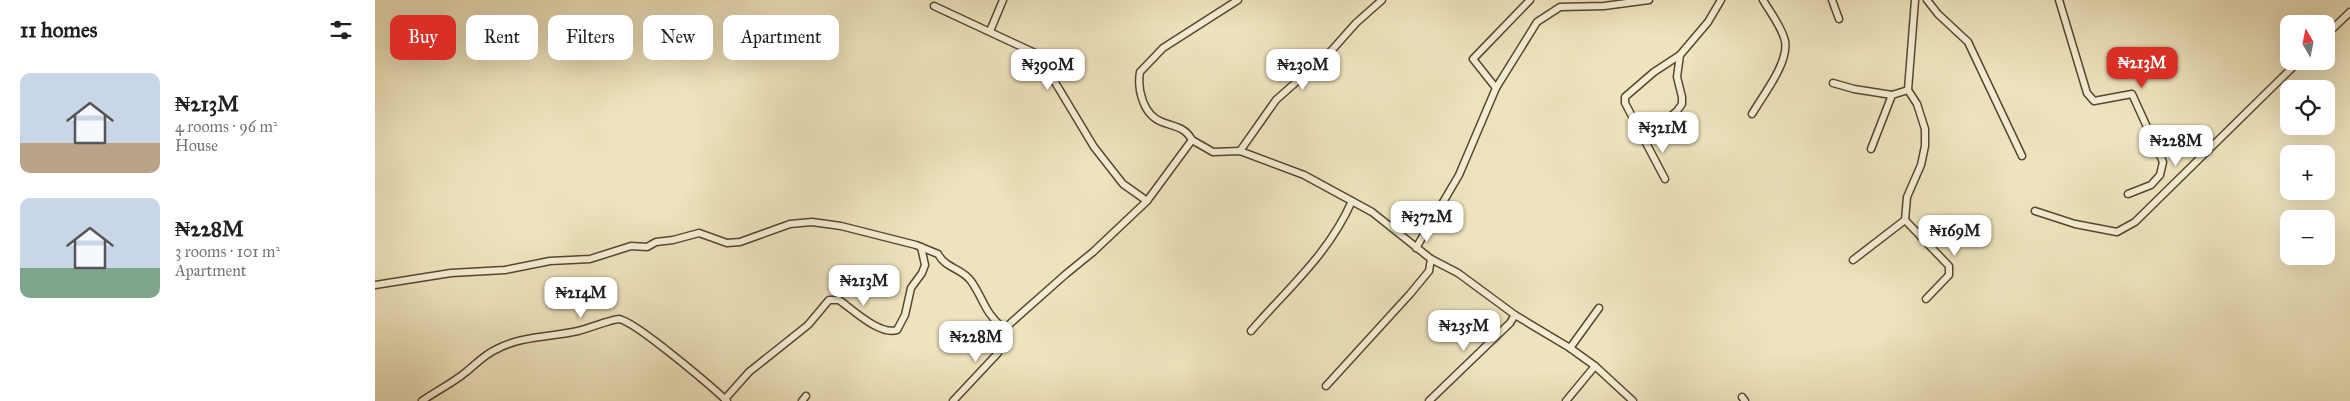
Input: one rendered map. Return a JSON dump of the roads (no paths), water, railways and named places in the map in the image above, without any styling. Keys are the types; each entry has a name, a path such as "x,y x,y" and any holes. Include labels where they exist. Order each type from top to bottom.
{"street":[{"path":"990,32 1003,0"},
{"path":"1238,0 1163,48 1140,72 1139,93 1145,106 1160,122 1184,129 1192,140 1213,152 1240,151 1304,175 1372,212 1431,259 1458,273 1515,315 1570,348 1595,366 1633,401"},
{"path":"1240,151 1276,100 1382,0"},
{"path":"1496,88 1473,59 1530,0"},
{"path":"1416,248 1459,175 1496,88 1537,22 1551,11 1568,5 1605,6 1649,0"},
{"path":"1665,179 1643,140 1625,103 1625,97 1654,72 1680,55 1708,22 1721,0"},
{"path":"1752,114 1785,57 1785,41 1763,0"},
{"path":"1832,0 1839,19"},
{"path":"1853,260 1905,220 1907,197 1921,165 1925,146 1925,129 1917,104 1908,90 1915,0"},
{"path":"1927,0 1937,14 1967,42 2022,156"},
{"path":"2059,0 2087,93 2094,101 2132,94 2163,162 2160,175 2151,185 2128,194"},
{"path":"934,6 1035,53 1044,64 1094,147 1123,184 1147,202"},
{"path":"2335,26 2350,12"},
{"path":"1643,140 1677,111 1682,104 1677,76 1680,55"},
{"path":"2035,211 2075,224 2117,232 2135,222 2290,70"},
{"path":"1833,83 1892,95 1908,90"},
{"path":"1871,149 1892,95"},
{"path":"953,401 998,353 1004,329 1093,252 1147,202 1192,140"},
{"path":"1251,331 1289,292 1326,248 1341,226 1352,201"},
{"path":"1905,220 1949,266 1949,275 1926,299"},
{"path":"375,285 470,270 505,270 550,262 589,259 631,246 647,246 699,233 727,243 740,242 790,224 803,222 841,226 921,247 939,254 943,263 965,275 971,281 991,318 1004,329"},
{"path":"422,401 465,373 496,349 514,342 559,335 619,319 638,328 685,366 697,372 715,392 726,400 749,372 808,325 829,300 839,300 856,315 885,330 897,330 905,315 911,288 922,273 925,264 921,247"},
{"path":"1326,386 1410,294 1429,271 1431,259"},
{"path":"1570,348 1599,308"},
{"path":"1429,401 1515,315"},
{"path":"1566,401 1595,366"}]}
